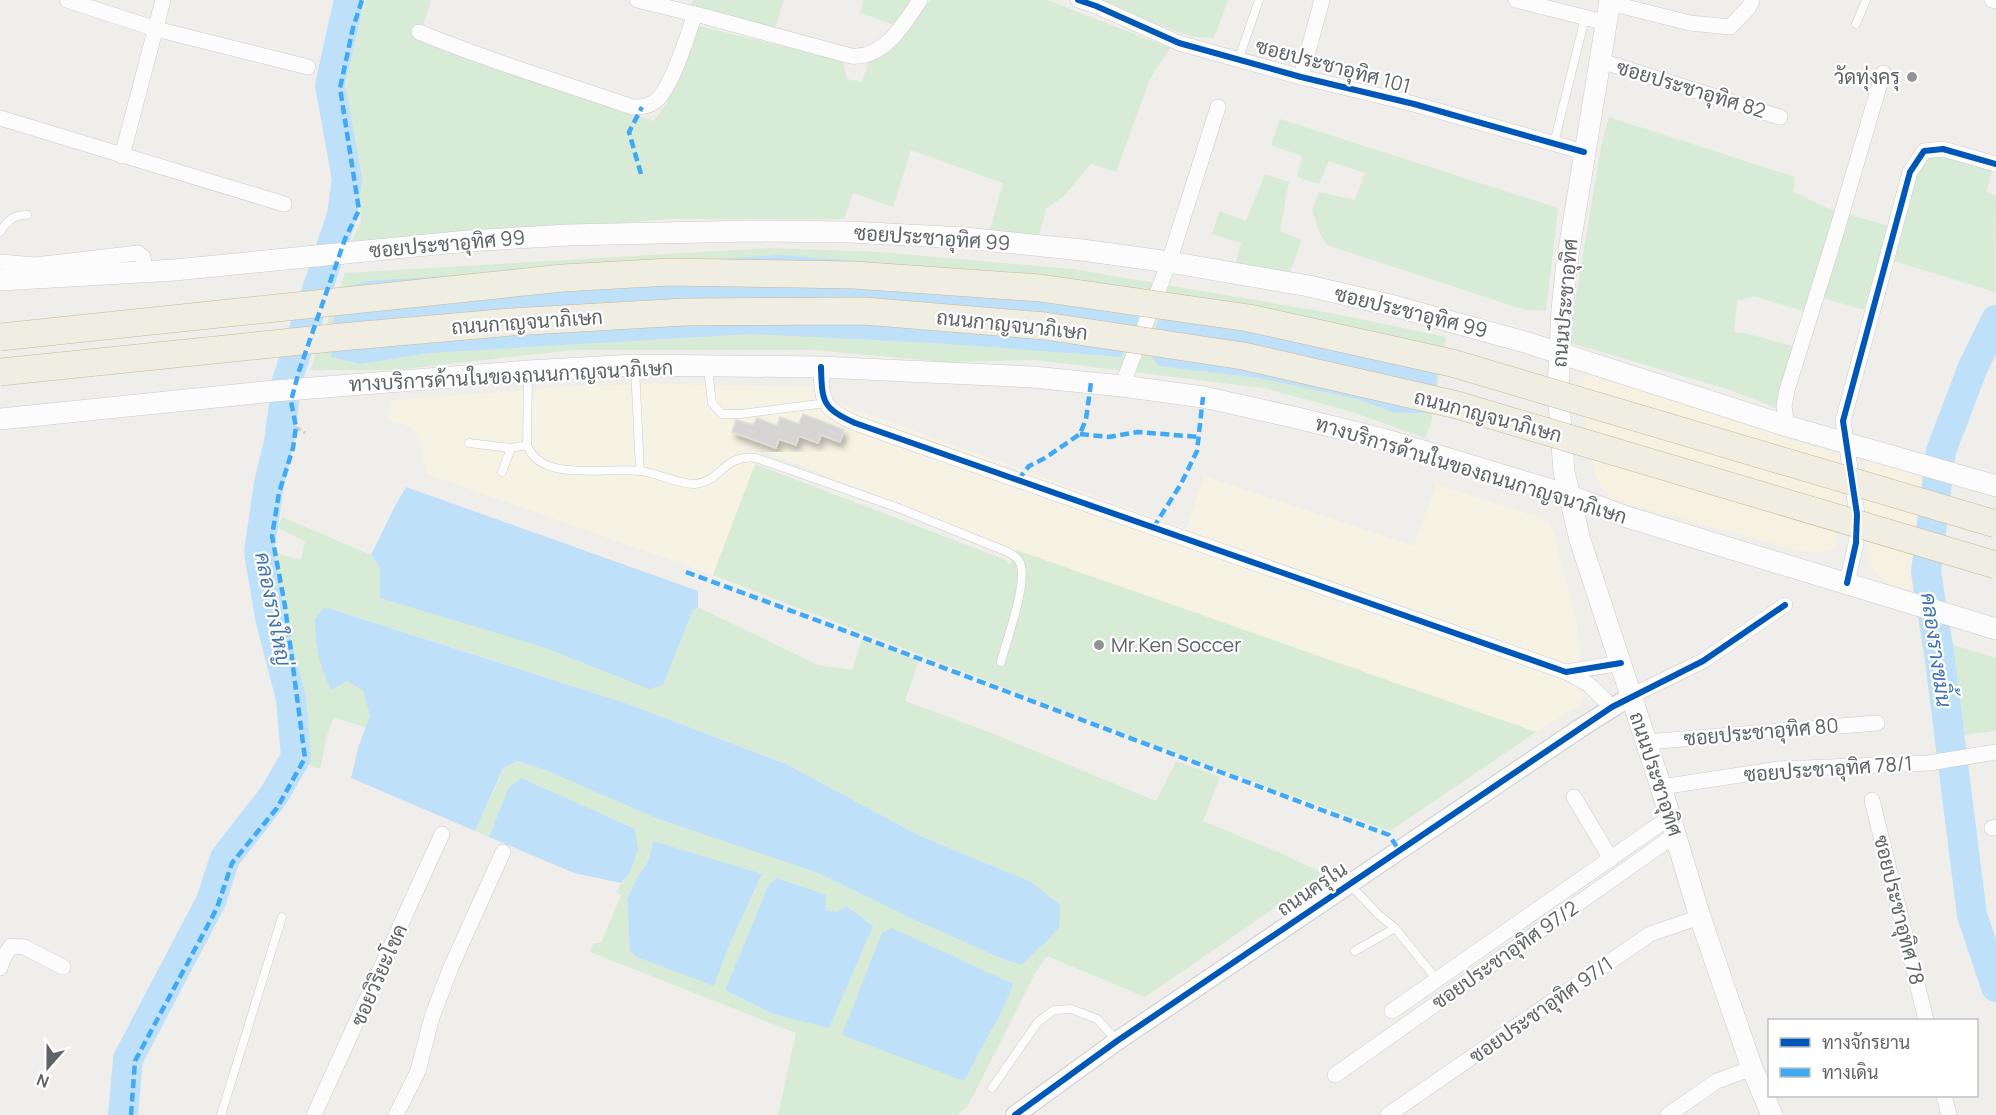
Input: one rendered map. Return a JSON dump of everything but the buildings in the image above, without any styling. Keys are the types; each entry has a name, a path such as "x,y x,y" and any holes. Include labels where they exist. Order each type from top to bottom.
{"highway":[{"name":"ถนนกาญจนาภิเษก","path":"0,337 563,278 670,272 854,275 1040,288 1249,318 1452,363 1996,524"},
{"name":"ถนนกาญจนาภิเษก","path":"0,372 511,322 685,312 864,311 1045,326 1244,356 1457,405 1996,565"}],"main road":[{"name":"ถนนประชาอุทิศ","path":"1609,9 1567,262 1558,388 1564,472 1580,540 1673,826 1700,917 1752,1068 1772,1115"},
{"name":"ซอยประชาอุทิศ 99","path":"0,280 36,271 145,272 467,241 567,235 750,231 850,232 965,238 1082,250 1309,286 1394,306 1559,353 1787,426 1996,486"},
{"name":"ทางบริการด้านในของถนนกาญจนาภิเษก","path":"0,419 274,391 635,365 820,367 1033,377 1122,386 1203,398 1383,439 1568,495 1627,517 1996,628"}],"street":[{"path":"67,0 156,29 308,67"},
{"path":"122,156 164,0"},
{"path":"637,0 851,57 863,57 889,42 921,0"},
{"name":"ซอยประชาอุทิศ 101","path":"1078,0 1179,43 1301,77 1414,104 1584,152"},
{"path":"1301,77 1322,0"},
{"path":"1516,0 1585,18 1609,9 1730,27 1749,7 1752,0"},
{"path":"419,32 465,51 632,106 642,107 656,101 671,79 695,14"},
{"name":"ซอยประชาอุทิศ 82","path":"1601,62 1780,117"},
{"path":"1787,426 1784,406 1787,390 1883,73"},
{"path":"1122,386 1169,262 1218,107"},
{"path":"0,118 284,204"},
{"path":"1847,583 1857,543 1857,514 1843,421 1910,172 1924,151 1943,149 1996,164"},
{"path":"0,262 36,271"},
{"path":"820,367 826,403 831,410 855,423 1566,672 1588,684 1612,707"},
{"path":"1631,696 1703,661 1785,605"},
{"path":"1566,672 1621,663"},
{"name":"ถนนครุใน","path":"1015,1115 1117,1041 1631,696"},
{"name":"ซอยประชาอุทิศ 80","path":"1646,742 1877,723"},
{"name":"ซอยประชาอุทิศ 78/1","path":"1660,787 1779,769 1929,763 1996,752"},
{"path":"1574,797 1611,859"},
{"name":"ซอยประชาอุทิศ 78","path":"1872,800 1926,1019"},
{"path":"1392,1011 1611,859 1673,826"},
{"name":"ซอยประชาอุทิศ 97/2","path":"1335,1076 1673,826"},
{"name":"ซอยวิริยะโชค","path":"314,1115 442,834"},
{"path":"396,1115 417,1071 432,1017 451,967 503,852"},
{"name":"ซอยประชาอุทิศ 97/1","path":"1388,1115 1650,934 1700,917"},
{"path":"0,968 12,946 24,947 63,967"},
{"path":"1668,1115 1717,1081 1752,1068"},
{"path":"1944,1097 1949,1115"}],"lane":[{"path":"1239,58 1259,0"},
{"path":"1856,24 1866,0"},
{"path":"1554,143 1585,18"},
{"path":"0,232 7,220 18,215 27,215"},
{"path":"635,365 640,471"},
{"path":"708,366 712,403 722,414 740,414 826,403"},
{"path":"528,371 526,445 530,453 542,464 563,470 640,471 693,484 708,481 735,459 756,458 896,507 1008,552 1019,559 1023,571 1021,590 1000,662"},
{"path":"469,443 511,448 526,445"},
{"path":"501,472 511,448"},
{"path":"1349,884 1395,928 1437,980"},
{"path":"221,1115 282,917"},
{"path":"1355,951 1395,928"},
{"path":"992,1088 1038,1022 1054,1010 1071,1009 1097,1019 1117,1041"}],"path":[{"path":"296,428 305,434"}],"shaded area":[{"path":"664,384 818,387 840,404 1186,529 1204,476 1414,546 1436,484 1547,520 1553,531 1577,624 1584,696 1580,705 1536,732 1016,550 761,450 713,575 427,474 419,442 412,427 388,420 390,401 574,386"}],"green space":[{"path":"366,0 431,0 424,23 429,45 654,121 666,104 699,26 843,61 847,79 862,82 870,58 907,28 931,0 1047,0 1170,48 1150,79 1116,172 1091,164 1064,196 1046,209 1037,242 989,233 1003,183 911,150 893,207 853,193 844,219 670,219 350,244 361,222 355,145 346,91 352,47"},
{"path":"693,0 784,0 774,31 691,6"},
{"path":"864,0 916,0 899,22 890,24 860,12"},
{"path":"1090,0 1228,0 1214,38 1192,37"},
{"path":"1609,117 1795,177 1793,192 1836,212 1826,253 1803,311 1753,296 1737,301 1734,332 1795,347 1776,408 1730,390 1568,342 1602,142"},
{"path":"1280,119 1558,208 1546,311 1525,310 1327,245 1319,232 1312,210 1319,192 1355,200 1365,173 1329,161 1319,184 1297,177 1302,156 1271,145"},
{"path":"1943,153 1993,169 1986,192 1996,196 1995,292 1894,261 1913,179 1924,160"},
{"path":"1265,174 1289,182 1280,231 1302,240 1290,272 1235,266 1241,243 1212,234 1220,211 1246,221"},
{"path":"1847,214 1889,226 1864,310 1823,298"},
{"path":"769,248 880,252 1073,269 1336,314 1446,337 1431,424 1425,438 1349,411 1263,388 1036,360 945,362 813,350 573,350 395,370 310,370 345,273"},
{"path":"755,464 1006,560 1010,566 1016,550 1536,732 1390,831 1172,752 713,575"},
{"path":"282,517 371,555 380,567 540,646 649,689 693,610 698,607 818,665 852,670 862,639 919,660 905,701 989,732 1156,801 1176,761 1220,777 1203,821 1324,874 1145,997 1047,956 1035,973 968,1106 959,1115 778,1115 796,1033 590,952 594,943 601,943 621,895 616,891 630,872 508,789 489,837 475,831 504,769 516,761 545,770 658,819 818,873 915,920 1020,965 1049,939 1031,882 920,836 786,764 628,704 326,607 347,681 363,691 370,716 367,728 334,717 328,732 320,769 299,760 296,721 275,599 272,552 301,560 305,541 278,528","holes":["653,841 762,875 727,950 714,986 630,951 627,899 649,860","777,878 825,895 824,910 838,912 725,990 769,884","1013,984 1005,1005 964,1081"]},
{"path":"1950,644 1996,658 1996,731 1956,736"}],"sand":[{"path":"1586,373 1840,455 1842,508 1835,548 1820,553 1796,550 1607,498 1594,473 1589,452 1581,389"},
{"path":"1865,461 1876,461 1925,476 1916,591 1885,581 1876,572 1870,559 1866,543 1863,507"}],"water":[{"path":"780,255 1058,277 1139,288 1138,325 1121,357 936,343 750,334 428,353 361,364 331,357 333,321 345,287 368,281"},
{"path":"1167,297 1409,339 1432,347 1437,380 1429,413 1395,413 1357,399 1259,378 1158,366 1151,355 1156,327"},
{"path":"406,487 698,591 698,607 693,610 663,685 649,689 540,646 380,598 380,567 371,555"},
{"path":"325,607 628,704 786,764 920,836 1031,882 1060,905 1059,927 1021,965 915,920 818,873 658,819 545,770 517,761 503,769 475,831 351,778 359,745 370,716 363,691 347,681 332,690 324,673 317,646 315,619"},
{"path":"521,778 635,829 638,849 630,872 621,883 574,873 489,837 508,789"},
{"path":"653,841 762,874 727,950 714,986 637,957 630,951 627,899 649,860"},
{"path":"777,878 826,895 825,910 838,912 846,906 873,926 829,1028 773,1014 725,990 769,884"},
{"path":"892,928 1013,984 1005,1005 964,1081 842,1035 882,933"}],"waterway":[{"name":"คลองรางใหญ่","path":"123,1115 128,1059 211,901 225,858 274,795 296,757 291,699 270,617 259,552 269,484 279,442 287,381 342,215 347,179 330,85 349,0"},
{"name":"คลองรางขมิ้น","path":"1996,320 1973,367 1941,451 1926,572 1939,653 1972,915 1996,987"}],"marked path":[{"path":"131,1115 135,1061 217,908 232,863 277,808 305,758 285,606 272,536 279,493 293,448 296,427 291,401 299,371 345,239 359,210 340,88 353,28 362,0"},
{"path":"641,174 629,132 642,107"},
{"path":"1018,480 1029,466 1080,434 1086,419 1091,383"},
{"path":"1153,528 1181,484 1197,451 1203,397"},
{"path":"1080,434 1109,437 1138,432 1199,437"},
{"path":"686,572 1389,835 1399,850"}],"cycle path":[{"path":"1078,0 1179,43 1301,77 1414,104 1584,152"},
{"path":"1847,583 1856,543 1857,514 1843,421 1910,172 1924,151 1943,149 1996,164"},
{"path":"821,367 823,396 826,403 836,413 855,423 1566,672 1621,663"},
{"path":"1015,1115 1117,1041 1612,707 1703,661 1785,605"}],"place":[{"name":"วัดทุ่งครุ","path":"1912,77"},
{"name":"Mr.Ken Soccer","path":"1099,645"}]}
